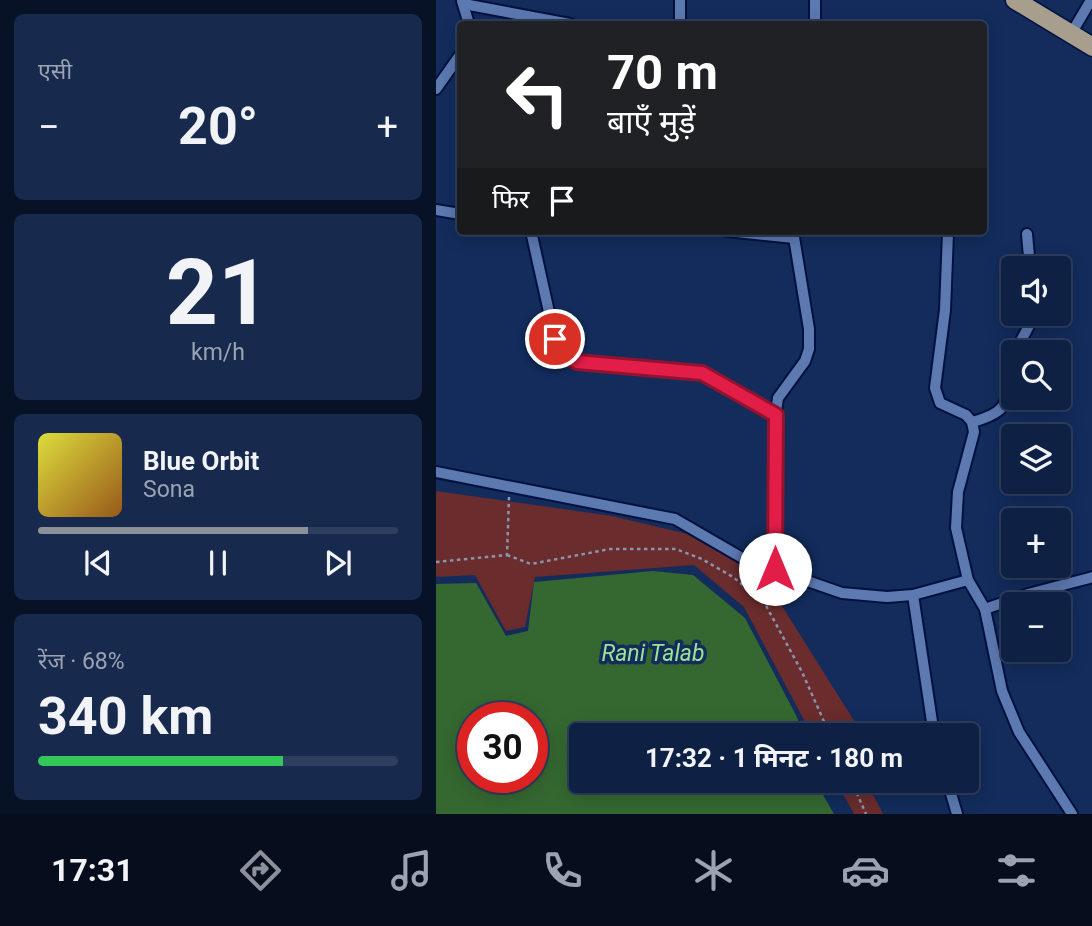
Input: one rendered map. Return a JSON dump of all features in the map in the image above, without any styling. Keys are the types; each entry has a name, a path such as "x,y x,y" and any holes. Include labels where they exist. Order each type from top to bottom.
{"main road":[{"path":"1015,0 1092,47"}],"street":[{"path":"680,0 680,21"},
{"path":"815,0 815,21"},
{"path":"1071,34 1091,0"},
{"path":"468,21 463,2 555,21"},
{"path":"436,89 457,59"},
{"path":"436,210 457,214"},
{"path":"1026,234 1029,256"},
{"path":"532,235 555,339 565,355 577,362 702,373 776,415"},
{"path":"775,569 778,398 805,361 809,349 809,329 794,235"},
{"path":"948,235 945,310 935,388 940,403 966,415 972,422 974,432 959,492 956,528 968,580 985,609 1006,704 1019,732 1072,814"},
{"path":"972,422 995,416 1001,410"},
{"path":"436,472 675,519 744,559 843,593 887,597 913,594 968,580"},
{"path":"985,609 1092,577"},
{"path":"913,594 932,723"},
{"path":"951,793 957,814"}],"path":[{"path":"507,555 509,487"},
{"path":"436,562 507,555 531,564 610,549 676,549 702,559 733,577 764,602 802,672 825,723"},
{"path":"857,793 866,814"}],"shaded area":[{"path":"436,491 612,516 692,535 765,579 855,723 806,723 744,607 694,565 535,577 525,627 506,631 475,575 436,577"},
{"path":"843,793 872,793 883,814 854,814"}],"water":[{"name":"Rani Talab","path":"653,571 693,575 745,618 799,723 569,723 569,793 822,793 834,814 436,814 436,584 476,583 506,636 528,631 534,582"}],"route":[{"path":"555,339 565,355 577,362 702,373 776,415 775,569"}]}
